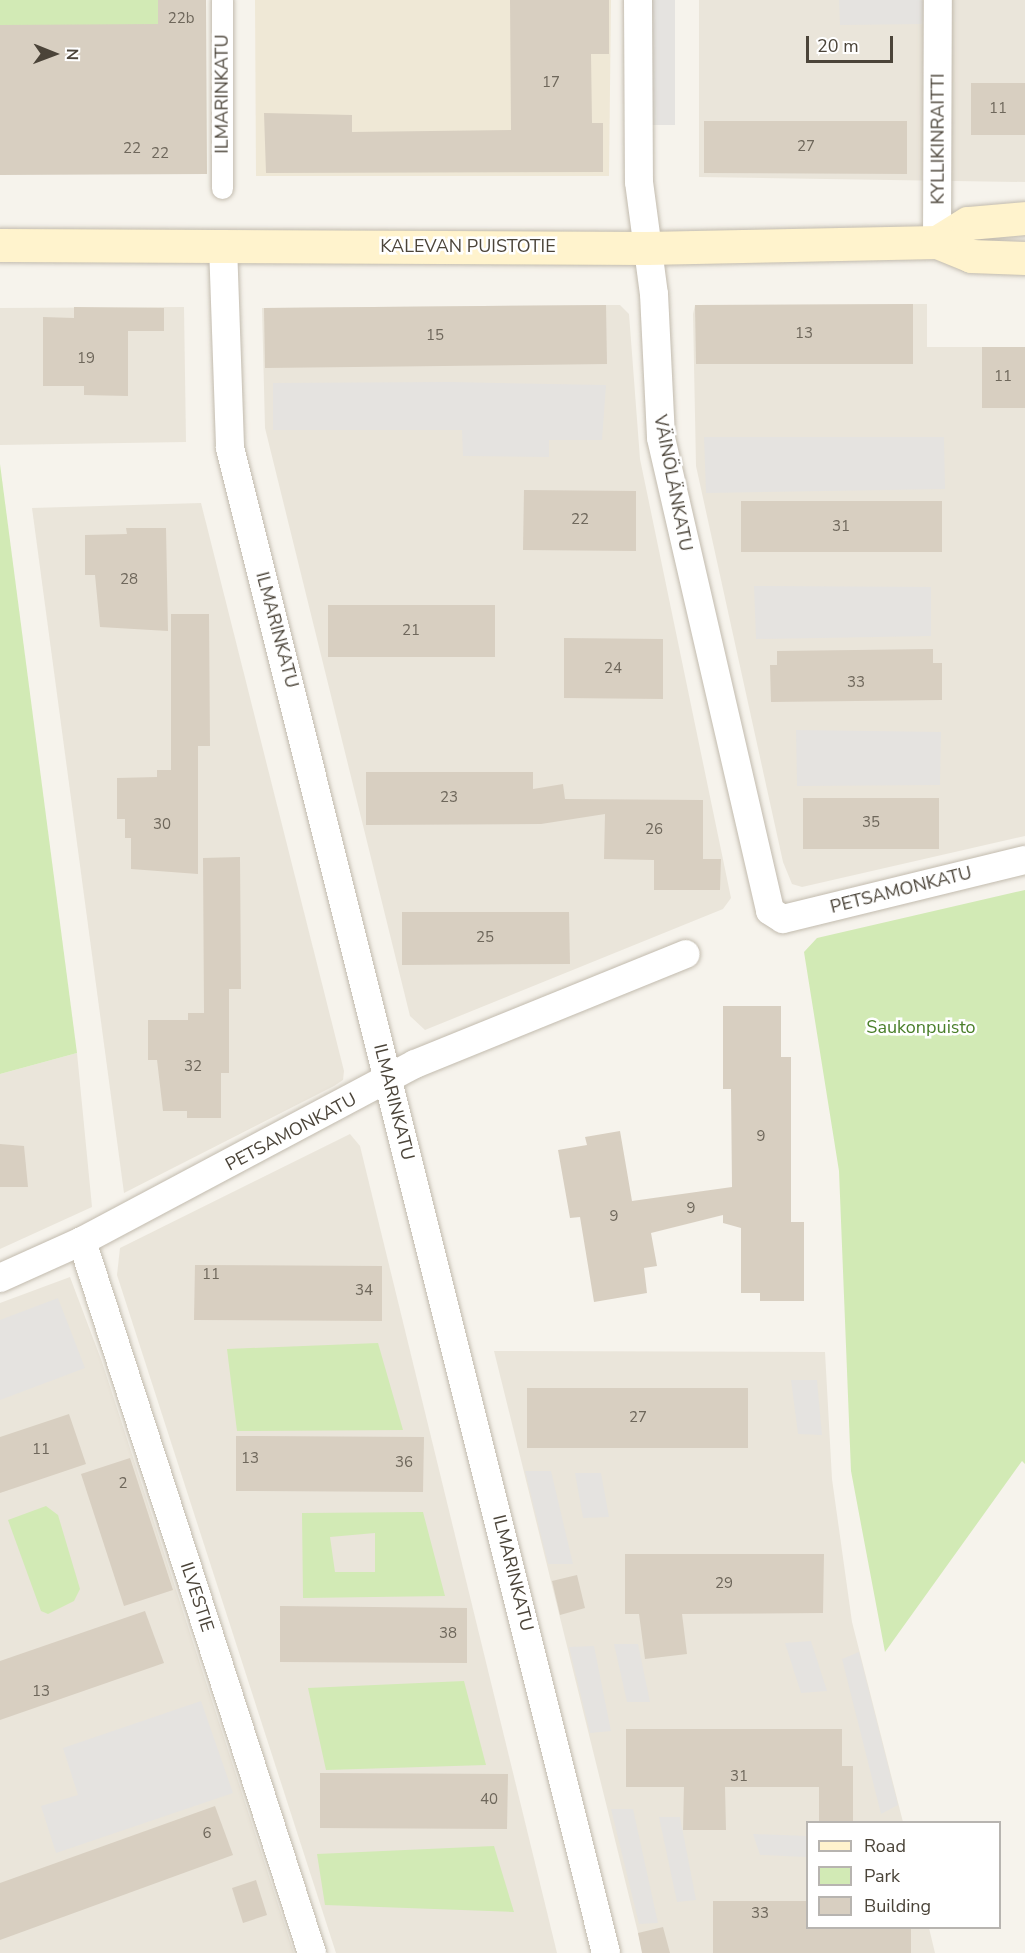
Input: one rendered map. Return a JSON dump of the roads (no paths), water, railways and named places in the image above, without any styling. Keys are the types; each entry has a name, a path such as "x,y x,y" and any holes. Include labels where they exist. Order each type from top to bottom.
{"main road":[{"path":"937,242 968,223 1025,218"},
{"name":"KALEVAN PUISTOTIE","path":"0,245 646,248 937,242 971,256 1025,258"}],"street":[{"name":"ILMARINKATU","path":"222,0 222,188"},
{"name":"VÄINÖLÄNKATU","path":"638,0 639,182 646,248 654,294 661,438 736,780 766,902 777,919"},
{"name":"KYLLIKINRAITTI","path":"937,242 938,0"},
{"name":"ILMARINKATU","path":"223,245 230,448 606,1953"},
{"name":"PETSAMONKATU","path":"777,919 1025,860"},
{"name":"PETSAMONKATU","path":"0,1278 82,1241 415,1064 686,954"},
{"name":"ILVESTIE","path":"82,1241 312,1953"}],"park label":[{"name":"Saukonpuisto","path":"921,1027"}]}
